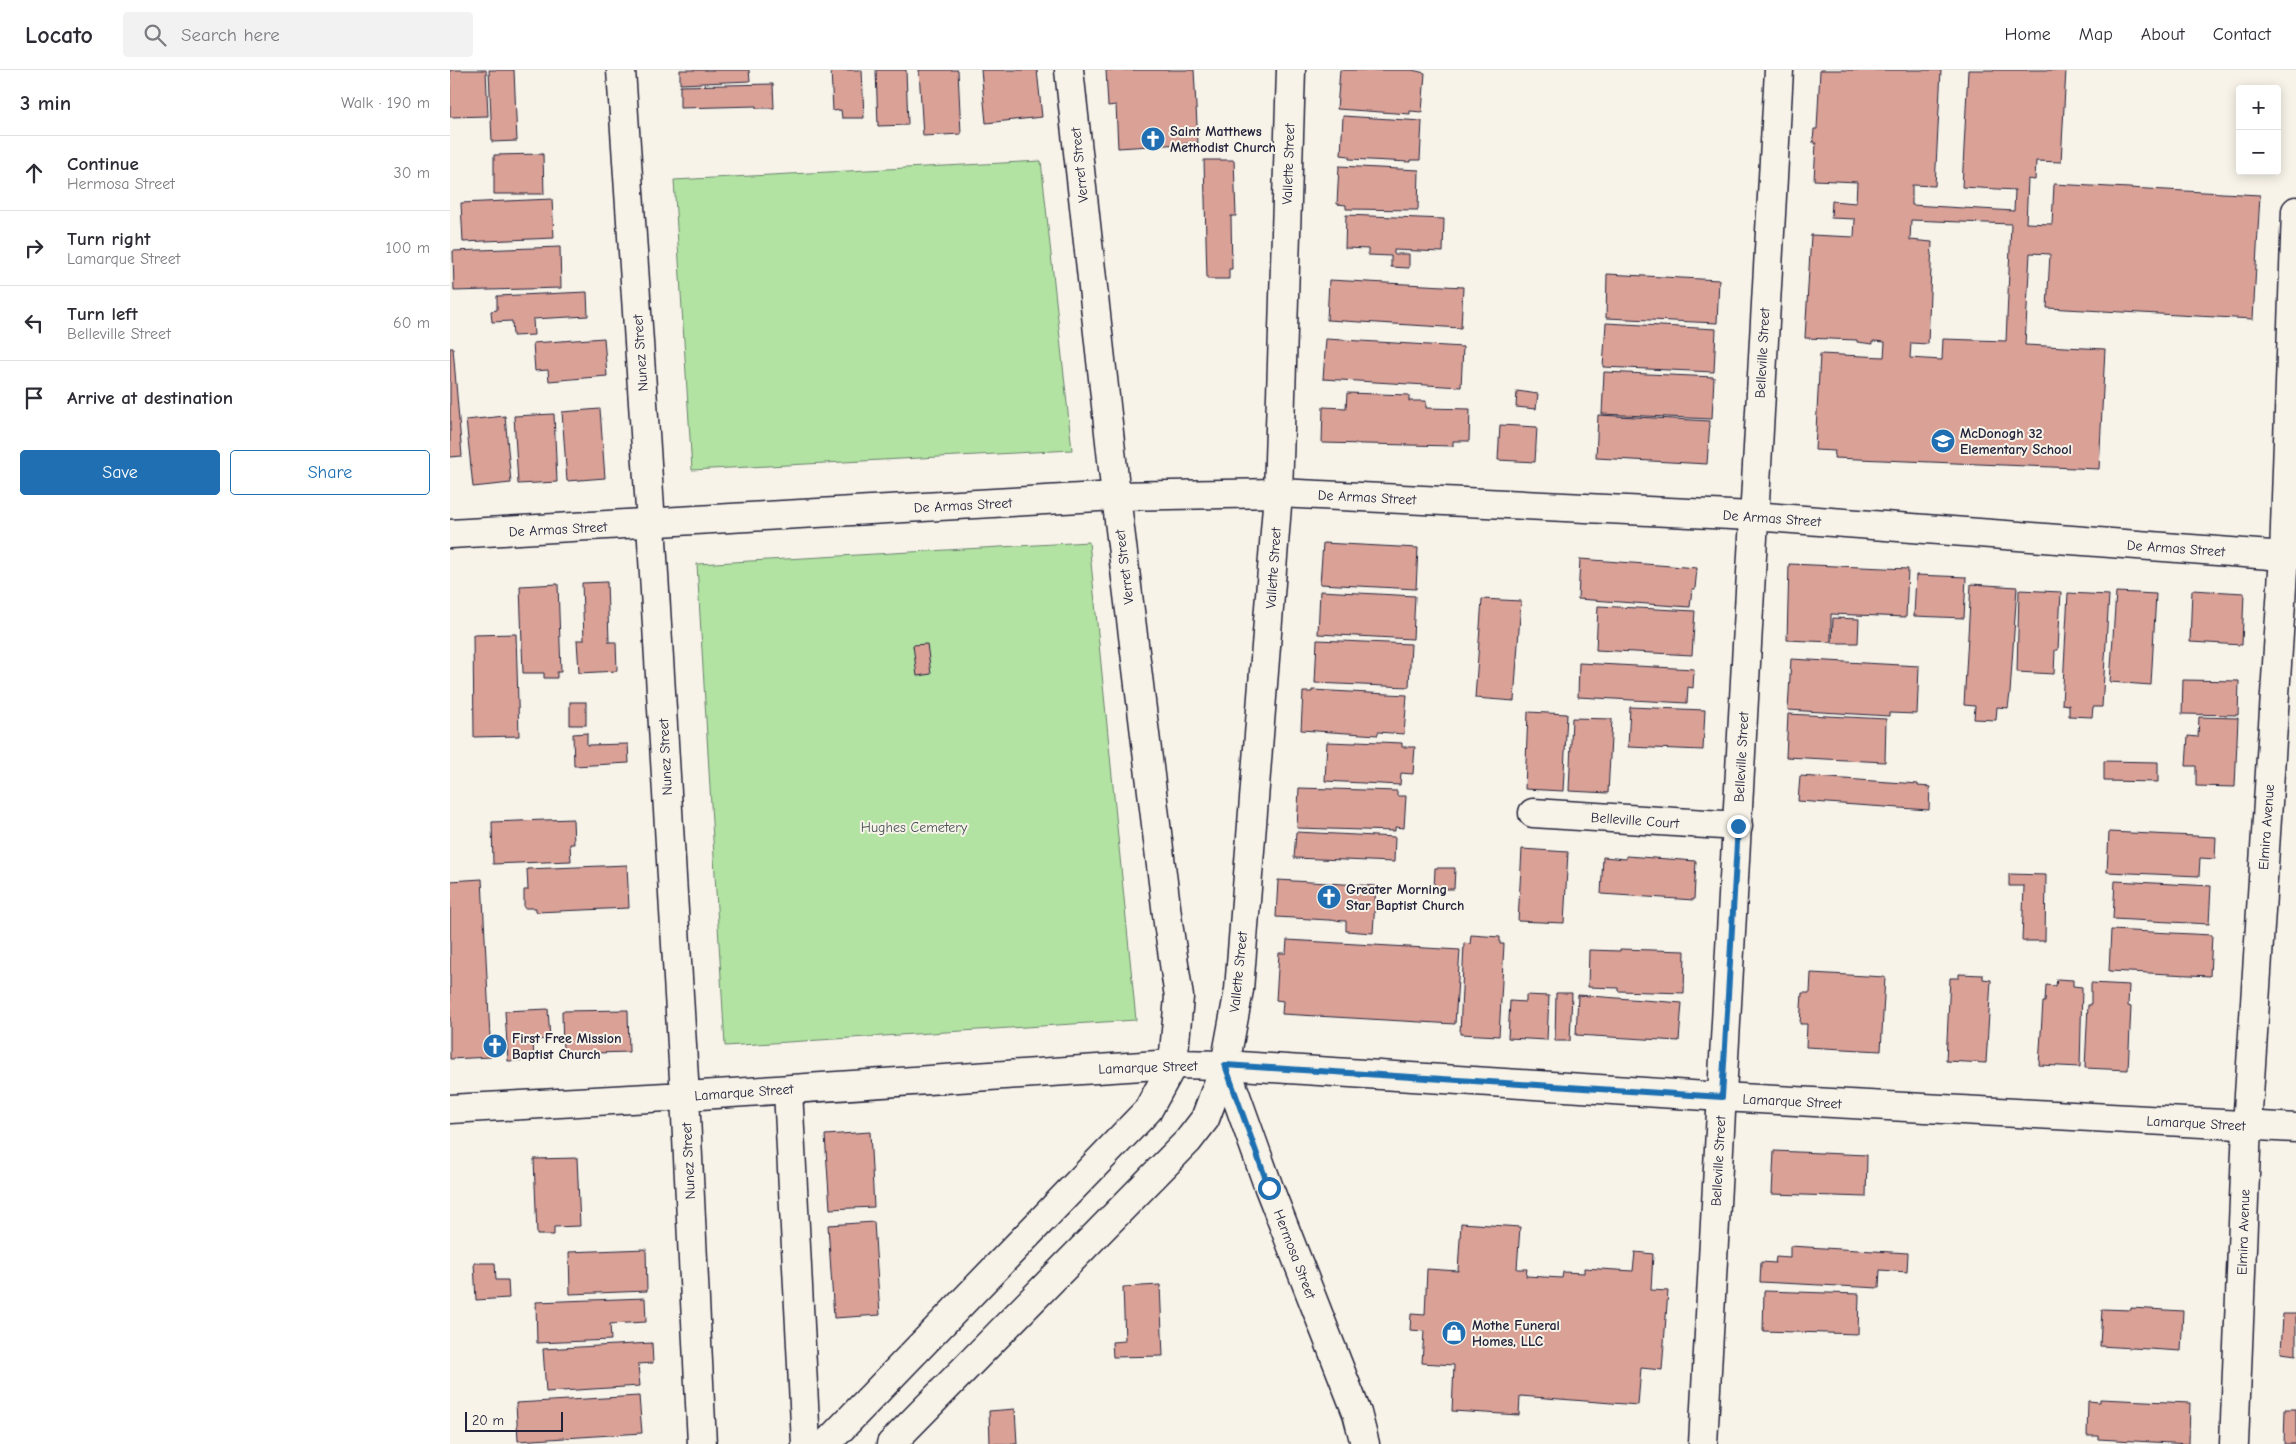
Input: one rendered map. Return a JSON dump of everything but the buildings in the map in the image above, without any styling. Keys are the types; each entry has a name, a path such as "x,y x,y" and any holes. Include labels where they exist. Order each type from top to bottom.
{"street":[{"name":"Nunez Street","path":"621,70 651,524 685,1096 702,1444"},
{"name":"Verret Street","path":"1068,70 1116,496 1168,923 1179,997 1173,1064"},
{"name":"Vallette Street","path":"891,1444 1188,1141 1205,1118 1225,1065 1239,990 1278,493 1291,70"},
{"name":"Belleville Street","path":"1703,1444 1738,826 1752,516 1779,70"},
{"name":"Elmira Avenue","path":"2234,1444 2247,1126 2284,556 2296,211"},
{"name":"De Armas Street","path":"450,534 1116,496 1278,493 1752,516 2284,556"},
{"name":"Belleville Court","path":"1533,813 1738,826"},
{"name":"Lamarque Street","path":"450,1109 788,1090 1173,1064 1225,1065 1722,1097 2296,1128"},
{"path":"826,1444 1148,1110 1173,1064"},
{"name":"Hermosa Street","path":"1225,1065 1269,1188 1357,1413 1365,1444"},
{"path":"788,1090 806,1444"}],"green space":[{"path":"1041,161 1072,450 692,470 674,180"},
{"name":"Hughes Cemetery","path":"1089,542 1136,1020 725,1046 697,564"}],"place":[{"name":"Saint Matthews Methodist Church","path":"1153,139"},
{"name":"McDonogh 32 Elementary School","path":"1943,441"},
{"name":"Greater Morning Star Baptist Church","path":"1329,897"},
{"name":"First Free Mission Baptist Church","path":"495,1046"},
{"name":"Mothe Funeral Homes, LLC","path":"1454,1333"}],"route":[{"path":"1269,1188 1225,1065 1722,1097 1738,826"}]}
